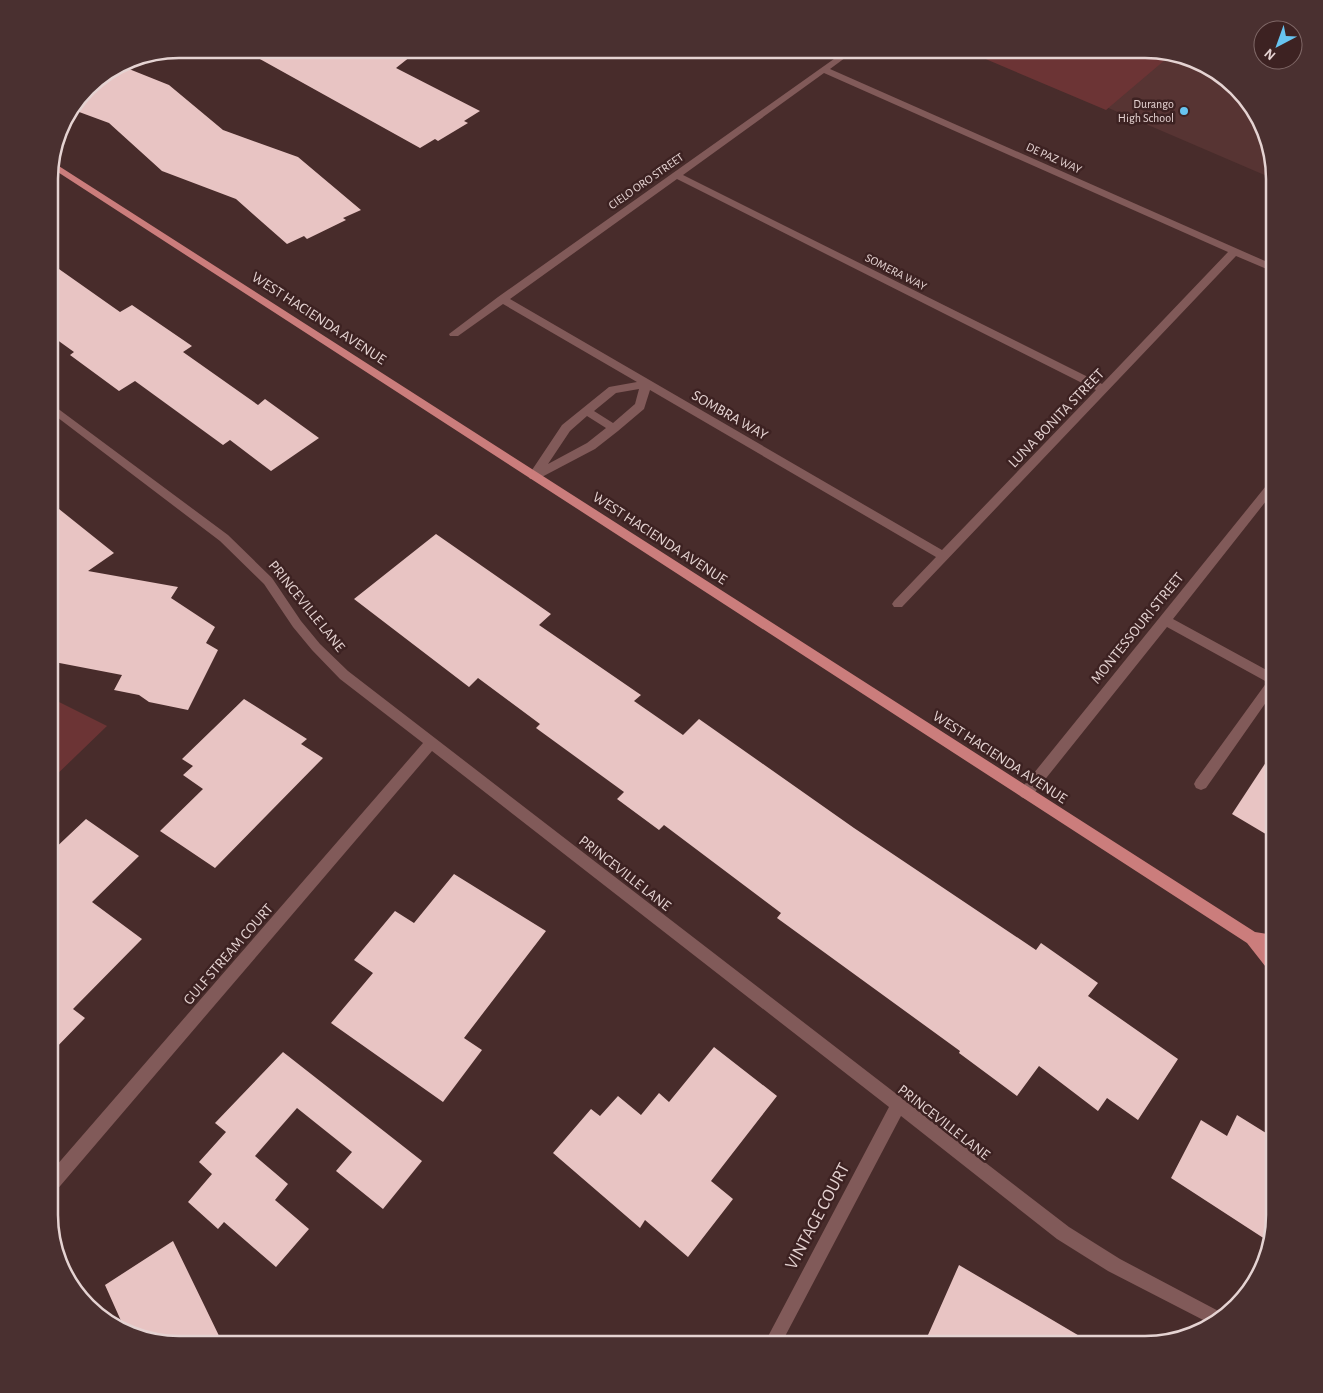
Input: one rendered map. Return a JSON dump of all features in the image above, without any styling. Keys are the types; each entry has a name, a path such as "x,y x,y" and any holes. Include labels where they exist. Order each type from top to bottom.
{"main road":[{"name":"WEST HACIENDA AVENUE","path":"58,169 1252,938 1266,956"},
{"name":"WEST HACIENDA AVENUE","path":"1252,938 1266,940"}],"street":[{"name":"CIELO ORO STREET","path":"454,334 841,58"},
{"name":"DE PAZ WAY","path":"824,70 1266,266"},
{"name":"SOMERA WAY","path":"677,175 1104,390"},
{"name":"LUNA BONITA STREET","path":"898,604 1234,252"},
{"name":"SOMBRA WAY","path":"502,300 943,556"},
{"path":"646,384 640,406 614,428 591,446 534,476 566,428 613,390 646,384"},
{"path":"587,411 614,428"},
{"name":"PRINCEVILLE LANE","path":"58,413 224,538 268,581 297,624 316,647 344,675 1063,1233 1114,1265 1212,1315"},
{"name":"MONTESSOURI STREET","path":"1026,793 1266,494"},
{"path":"1165,620 1266,677"},
{"path":"1201,784 1266,692"},
{"name":"GULF STREAM COURT","path":"58,1176 431,743"},
{"name":"VINTAGE COURT","path":"776,1336 898,1106"}],"shaded area":[{"path":"983,58 1153,58 1165,60 1106,110"},
{"name":"Durango High School","path":"992,58 1153,58 1176,62 1198,70 1224,87 1245,111 1253,125 1261,147 1266,175"},
{"path":"58,702 107,726 58,773"}],"building":[{"path":"258,58 409,58 396,68 480,111 464,121 468,123 438,141 435,139 420,148"},
{"path":"128,69 169,85 223,130 298,157 361,210 343,218 346,220 307,239 304,236 287,244 236,199 162,171 109,123 78,111 87,99 105,82"},
{"path":"58,268 120,312 132,305 192,346 183,352 258,405 265,399 319,438 271,471 230,440 223,445 135,381 119,391 70,355 74,352 58,340"},
{"path":"58,508 114,553 88,571 178,587 171,598 215,627 206,643 218,650 188,710 149,702 139,695 114,690 122,675 58,663"},
{"path":"436,534 551,614 539,625 641,695 634,701 683,735 699,719 854,828 1036,950 1041,943 1098,983 1088,996 1178,1059 1138,1120 1107,1098 1098,1111 1039,1066 1017,1096 959,1053 960,1051 777,918 781,913 664,825 659,830 617,799 624,792 536,728 540,724 478,678 469,687 354,599"},
{"path":"244,699 307,739 301,744 323,758 215,868 160,831 203,789 183,775 193,766 182,759"},
{"path":"1266,762 1266,834 1232,814"},
{"path":"86,819 139,856 92,902 142,939 73,1009 85,1018 58,1046 58,845"},
{"path":"454,874 546,931 464,1038 482,1050 443,1102 331,1023 373,973 354,960 395,911 414,923"},
{"path":"714,1047 777,1096 711,1181 733,1199 688,1257 645,1220 640,1228 553,1153 591,1109 600,1116 618,1096 641,1115 659,1093 669,1102"},
{"path":"283,1052 422,1161 383,1209 336,1171 352,1152 297,1108 255,1156 288,1184 275,1200 309,1229 276,1267 224,1222 218,1229 188,1202 212,1174 199,1162 226,1132 215,1123"},
{"path":"1237,1115 1266,1133 1266,1215 1263,1238 1171,1178 1201,1120 1227,1136"},
{"path":"173,1241 219,1336 178,1336 155,1333 132,1326 121,1320 105,1285"},
{"path":"959,1265 1079,1336 928,1336"}],"place":[{"name":"Durango High School","path":"1184,111"}]}
